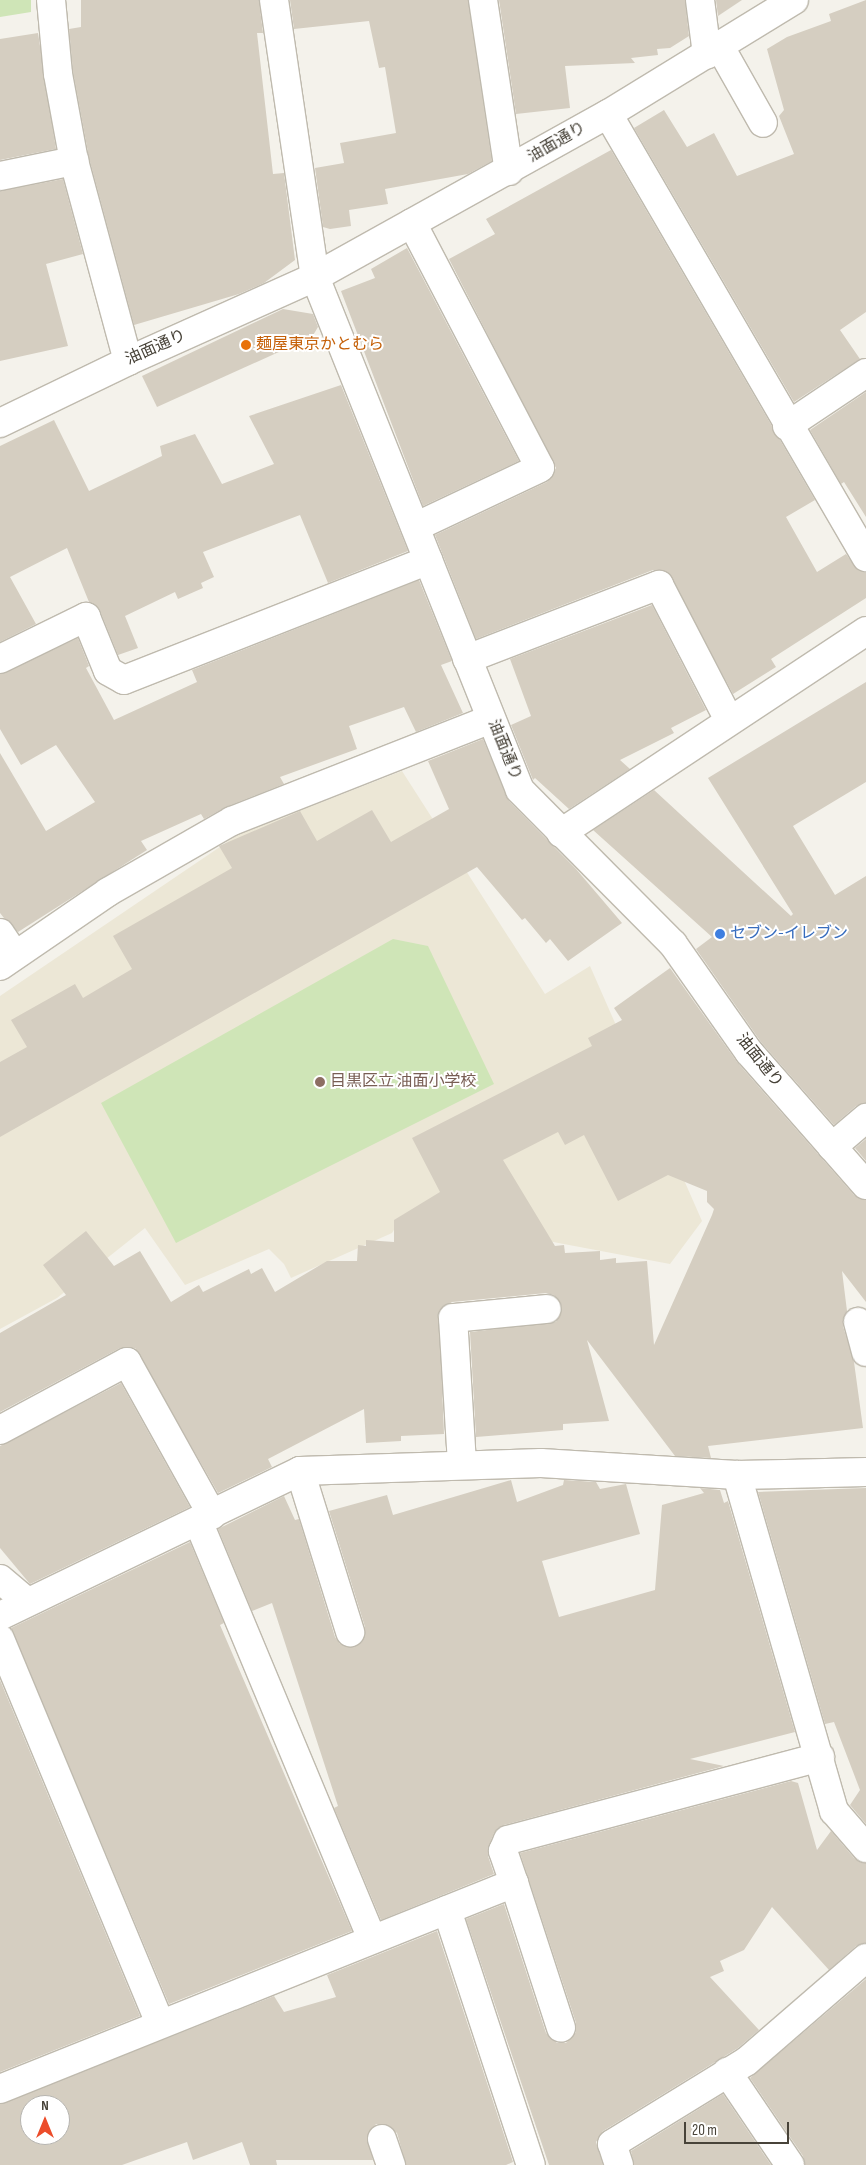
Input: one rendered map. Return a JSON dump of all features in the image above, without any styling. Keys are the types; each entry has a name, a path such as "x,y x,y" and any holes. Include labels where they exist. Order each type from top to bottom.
{"street":[{"path":"51,0 58,74 74,161 128,360"},
{"path":"274,0 315,277"},
{"path":"483,0 509,171"},
{"path":"700,0 713,51 763,123"},
{"name":"油面通り","path":"0,423 128,360 315,277 509,171 608,114 794,0"},
{"path":"608,114 787,426 866,557"},
{"path":"0,176 74,161"},
{"path":"412,224 540,468 414,528"},
{"name":"油面通り","path":"315,277 490,719 520,790 673,944 749,1052 866,1185"},
{"path":"787,426 866,374"},
{"path":"0,659 86,617 108,671 124,680 428,560"},
{"path":"467,659 659,585 729,720"},
{"path":"561,833 866,631"},
{"path":"5,951 232,822 490,719"},
{"path":"832,1147 866,1118"},
{"path":"462,1464 453,1318 547,1309"},
{"path":"858,1322 866,1352"},
{"path":"0,1430 127,1362 205,1518 372,1939"},
{"path":"0,1616 26,1601 205,1518 300,1471 462,1464 541,1463 737,1474 866,1472"},
{"path":"300,1471 350,1632"},
{"path":"737,1474 834,1811 866,1848"},
{"path":"0,1579 26,1601"},
{"path":"0,1639 160,2023"},
{"path":"561,2028 503,1850 508,1840 820,1757"},
{"path":"0,2089 160,2023 514,1883"},
{"path":"447,1910 531,2165"},
{"path":"619,2165 612,2144 747,2061 866,1958"},
{"path":"727,2072 790,2165"},
{"path":"382,2139 391,2165"}],"shaded area":[{"name":"目黒区立 油面小学校","path":"402,771 545,994 590,966 702,1221 670,1264 404,1214 392,1233 291,1278 284,1264 269,1249 185,1285 145,1228 57,1298 0,1329 0,996 239,834"}],"green space":[{"path":"0,0 31,0 31,12 0,17"},
{"path":"393,939 428,946 494,1084 176,1243 101,1103"}],"building":[{"path":"81,0 259,0 263,33 257,33 273,174 284,173 295,260 264,283 239,294 134,325 89,158 73,72 69,29 81,27"},
{"path":"290,0 468,0 492,161 468,174 385,189 388,204 349,210 351,226 330,229 323,227 315,168 344,163 340,143 396,133 385,67 379,68 369,21 294,29"},
{"path":"499,0 685,0 689,36 670,48 657,49 658,55 631,58 635,63 565,66 570,108 516,114"},
{"path":"716,0 742,0 718,16"},
{"path":"866,0 866,312 840,330 860,359 794,402 634,128 664,110 687,147 714,133 737,176 794,154 779,116 784,110 767,49 787,37 831,21 829,14"},
{"path":"38,33 56,149 0,160 0,39"},
{"path":"611,150 815,500 786,517 817,572 846,554 858,570 866,573 866,598 771,659 776,667 733,694 667,572 653,570 476,639 435,535 547,482 556,468 449,259 495,234 486,219"},
{"path":"63,179 83,254 46,264 68,346 0,361 0,191"},
{"path":"407,248 519,461 423,506 341,291 375,278 371,269"},
{"path":"283,309 313,314 318,327 312,337 157,407 142,376"},
{"path":"341,385 408,551 328,583 300,515 203,552 214,577 201,583 203,588 178,599 175,592 125,616 138,648 118,655 100,611 89,602 67,548 10,577 36,624 0,642 0,446 54,420 89,491 162,456 160,446 195,434 222,484 274,464 249,416"},
{"path":"866,392 866,517 844,482 841,484 810,430"},
{"path":"419,580 452,661 441,665 463,713 416,732 404,707 349,726 357,749 280,777 284,784 226,807 204,819 201,814 141,841 147,850 18,932 4,918 0,913 0,753 46,831 95,802 56,745 21,765 0,729 0,674 78,638 89,666 86,668 114,720 197,682 192,670"},
{"path":"652,605 706,710 671,728 674,733 620,760 630,769 569,809 535,778 533,780 511,725 531,716 510,659"},
{"path":"866,682 866,782 793,826 835,895 866,876 866,1103 856,1106 834,1125 761,1042 696,949 712,937 593,830 654,790 791,916 793,914 708,778"},
{"path":"483,739 509,801 576,869 622,923 568,961 550,939 546,943 525,918 522,920 477,867 0,1137 0,1062 27,1047 11,1020 75,984 83,998 132,969 113,936 232,868 219,846 300,811 317,841 372,810 391,842 449,809 428,761"},
{"path":"670,968 737,1062 854,1195 866,1200 866,1302 842,1271 847,1311 843,1326 854,1362 863,1428 708,1446 711,1458 675,1456 587,1340 609,1421 563,1424 563,1430 476,1437 470,1332 556,1322 562,1307 554,1295 546,1293 452,1302 439,1311 444,1434 401,1436 401,1441 366,1443 364,1409 268,1459 272,1467 218,1493 135,1348 120,1348 0,1412 0,1333 66,1295 43,1265 86,1231 114,1266 140,1251 171,1302 199,1285 203,1292 249,1269 251,1274 262,1268 275,1292 327,1261 357,1261 358,1245 366,1246 366,1240 394,1242 394,1220 440,1192 412,1138 592,1046 588,1038 622,1020 614,1008","holes":["558,1132 565,1145 584,1135 618,1201 668,1175 707,1191 707,1202 714,1209 712,1215 654,1345 647,1261 616,1263 616,1258 600,1260 600,1251 565,1253 564,1245 555,1246 503,1160"]},
{"path":"866,1139 866,1161 855,1148"},
{"path":"121,1383 190,1507 30,1584 0,1548 0,1446"},
{"path":"511,1480 517,1502 563,1485 564,1480 596,1482 600,1489 626,1484 640,1534 542,1561 559,1617 655,1590 662,1505 704,1493 700,1488 720,1490 724,1503 728,1501 795,1732 690,1759 724,1766 504,1825 494,1833 489,1845 488,1856 494,1874 381,1920 334,1808 338,1806 272,1603 252,1611 218,1529 284,1496 295,1520 299,1519 335,1637 340,1644 354,1647 362,1642 365,1627 329,1511 387,1495 393,1515"},
{"path":"866,1488 866,1824 850,1805 860,1790 834,1722 825,1724 758,1492"},
{"path":"190,1542 224,1623 220,1625 352,1931 169,2004 11,1628"},
{"path":"0,1680 140,2016 0,2072"},
{"path":"791,1781 798,1783 817,1850 831,1831 854,1858 866,1863 866,1943 856,1946 829,1970 772,1907 744,1950 720,1961 724,1971 710,1977 759,2030 738,2048 603,2131 596,2142 603,2165 549,2165 466,1919 504,1904 546,2033 557,2043 566,2043 576,2032 576,2023 520,1853"},
{"path":"437,1931 513,2162 506,2165 406,2165 397,2133 384,2124 376,2124 367,2136 373,2160 276,2160 277,2165 250,2165 242,2142 193,2160 187,2142 122,2165 0,2165 0,2104 20,2096 20,2145 70,2145 70,2095 23,2095 274,1996 284,2012 336,1997 327,1975"},
{"path":"866,1979 866,2165 805,2165 803,2156 750,2078"},
{"path":"723,2094 771,2165 634,2165 631,2151"}],"place":[{"name":"麺屋東京かとむら","path":"246,345"},
{"name":"セブン-イレブン","path":"720,934"},
{"name":"目黒区立 油面小学校","path":"320,1082"}]}
